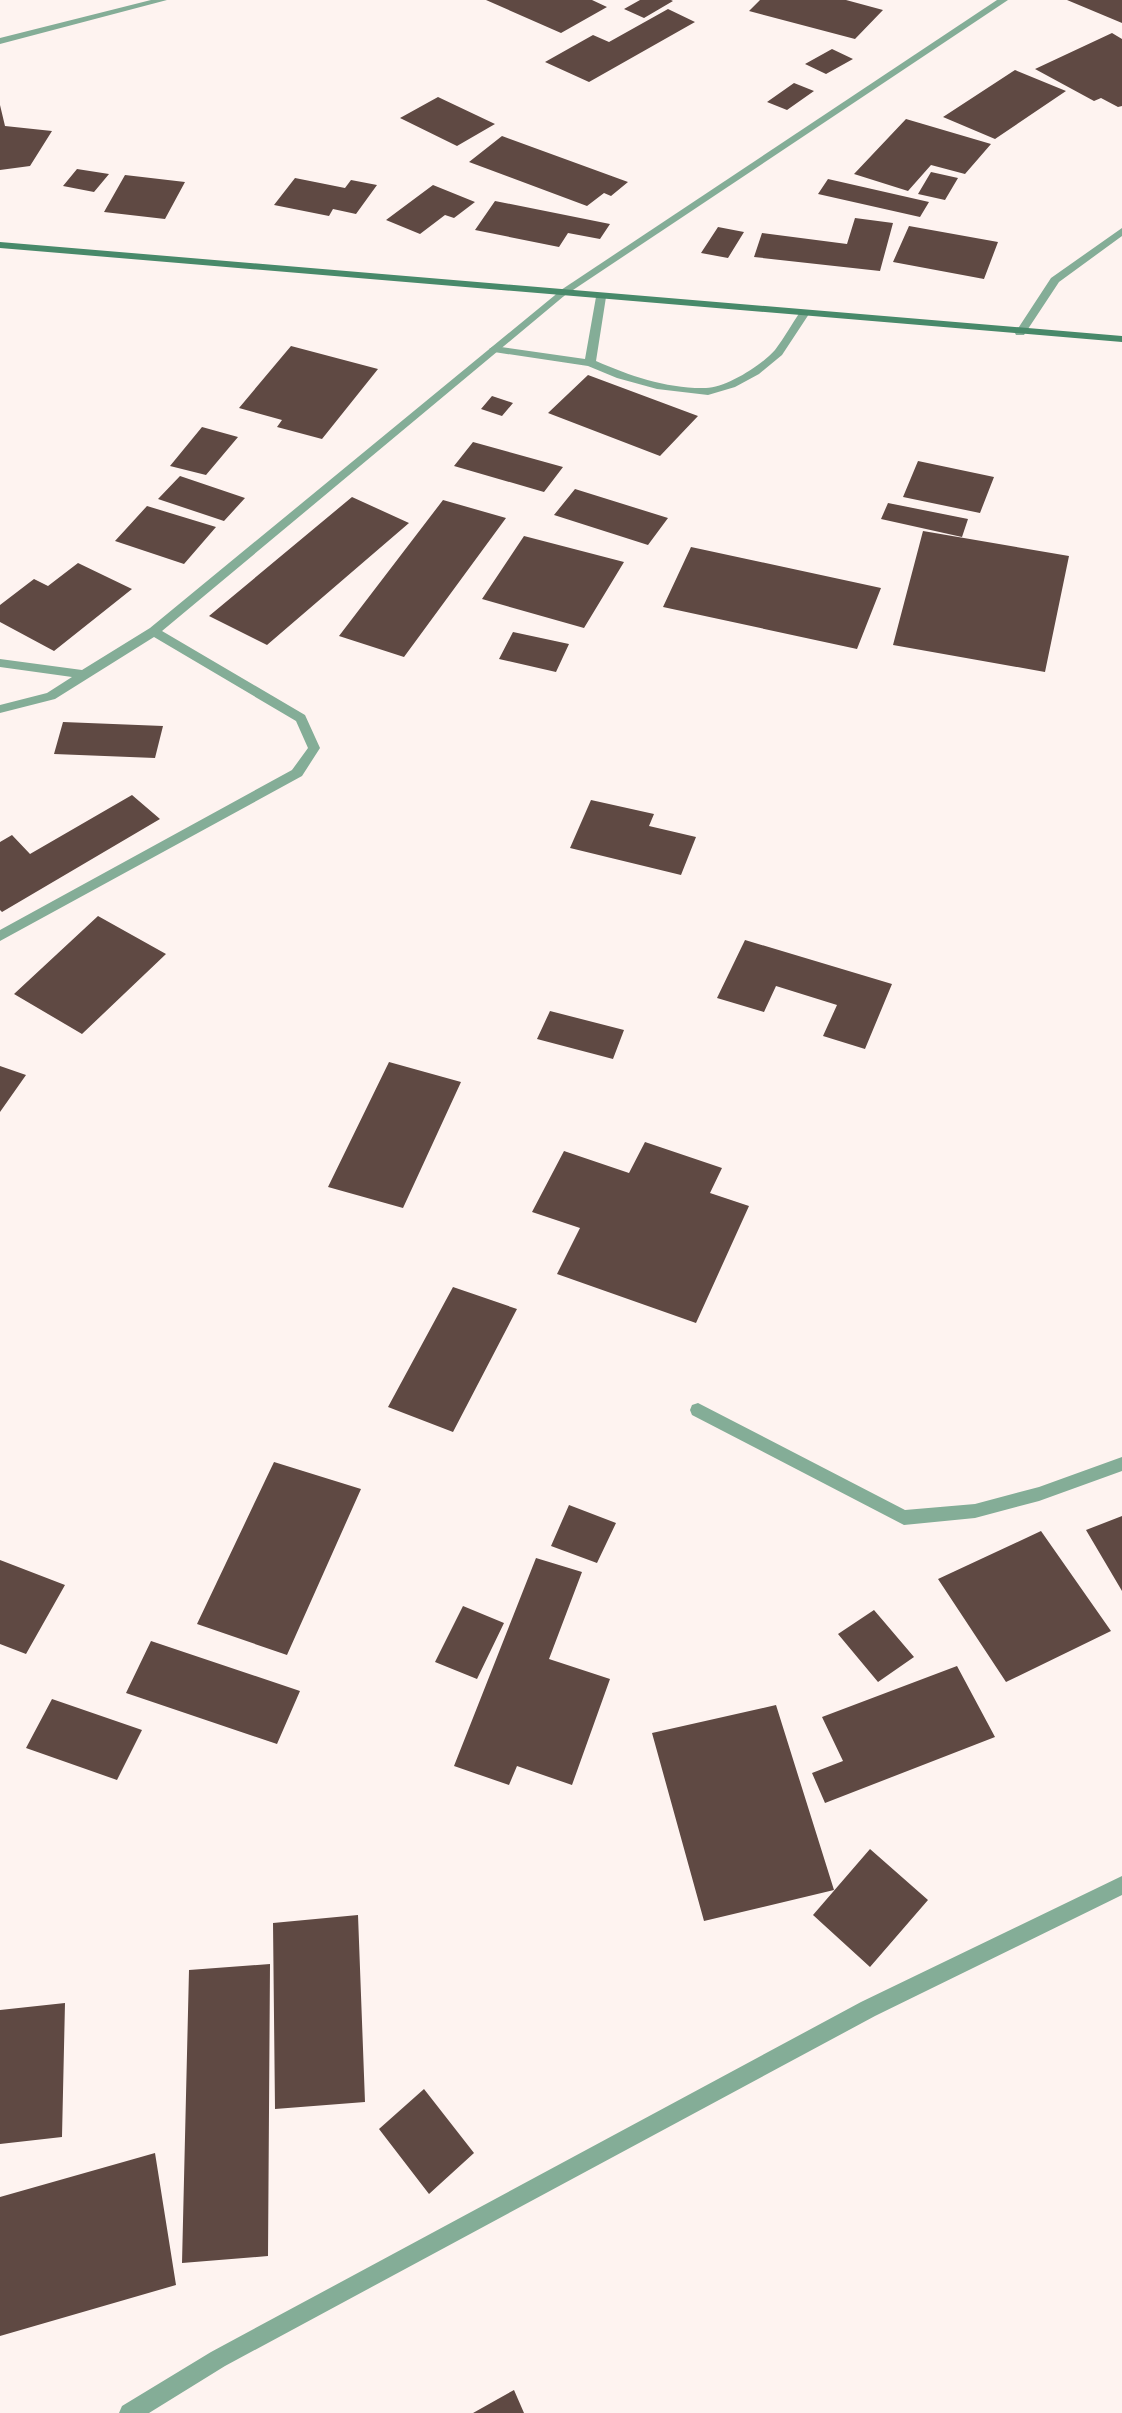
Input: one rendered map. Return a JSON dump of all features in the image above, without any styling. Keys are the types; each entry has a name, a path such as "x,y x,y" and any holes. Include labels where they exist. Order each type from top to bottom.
{"main road":[{"path":"0,245 560,294 1122,339"}],"street":[{"path":"0,41 162,0"},
{"path":"0,709 51,696 154,631 560,294 1003,0"},
{"path":"1020,332 1055,280 1122,231"},
{"path":"590,363 601,297"},
{"path":"494,349 590,363 621,376 658,386 708,392 731,385 755,372 778,353 804,314"},
{"path":"0,936 297,773 314,748 301,718 154,631"},
{"path":"0,664 85,675"},
{"path":"698,1410 904,1518 984,1509 1039,1494 1122,1464"},
{"path":"129,2413 218,2359 859,2014 1122,1885"}],"building":[{"path":"486,0 592,0 607,7 561,33"},
{"path":"640,0 673,1 644,18 624,9"},
{"path":"760,0 846,0 883,10 855,39 749,11"},
{"path":"1067,0 1122,0 1122,23"},
{"path":"668,9 695,22 589,82 545,62 593,35 609,42"},
{"path":"1112,33 1122,39 1122,106 1118,107 1101,98 1094,101 1035,69"},
{"path":"832,49 853,59 826,74 805,64"},
{"path":"1015,70 1066,91 995,139 943,117"},
{"path":"794,83 814,91 787,110 767,102"},
{"path":"438,97 495,124 457,146 400,118"},
{"path":"0,105 5,126 52,131 30,166 0,170"},
{"path":"906,119 991,144 965,174 931,165 908,191 854,174"},
{"path":"502,136 628,182 611,196 604,193 587,206 469,162"},
{"path":"77,169 109,174 94,192 63,186"},
{"path":"931,172 958,178 945,200 918,194"},
{"path":"125,175 185,182 165,219 104,212"},
{"path":"295,178 345,188 351,180 377,185 356,214 333,209 329,216 274,205"},
{"path":"828,179 929,202 920,217 818,194"},
{"path":"433,185 475,202 454,218 445,215 420,234 386,220"},
{"path":"495,201 610,224 600,239 568,233 559,247 475,230"},
{"path":"855,218 893,223 880,271 754,257 762,233 847,244"},
{"path":"909,226 998,242 984,279 893,262"},
{"path":"718,227 744,232 728,258 701,253"},
{"path":"291,346 378,369 322,439 277,427 282,420 239,408"},
{"path":"588,375 698,416 660,456 548,413"},
{"path":"492,396 513,403 502,416 481,409"},
{"path":"202,427 238,437 206,475 170,466"},
{"path":"473,442 563,467 544,492 454,466"},
{"path":"918,461 994,477 980,513 903,497"},
{"path":"180,476 245,498 224,521 158,499"},
{"path":"575,489 668,518 648,545 554,515"},
{"path":"352,497 409,523 267,645 209,616"},
{"path":"443,500 506,518 404,657 339,636"},
{"path":"888,503 968,519 962,537 881,519"},
{"path":"147,506 216,527 184,564 115,541"},
{"path":"923,531 1069,556 1045,672 893,645"},
{"path":"524,536 624,562 584,628 482,599"},
{"path":"691,547 881,588 857,649 663,607"},
{"path":"78,563 132,589 54,651 0,622 0,605 34,579 48,586"},
{"path":"513,632 569,644 556,672 499,659"},
{"path":"63,722 163,726 155,758 54,754"},
{"path":"132,795 160,819 2,912 0,910 0,842 12,835 30,854"},
{"path":"591,800 654,814 649,826 696,837 681,875 570,848"},
{"path":"98,916 166,954 82,1034 14,994"},
{"path":"745,940 892,984 865,1049 823,1036 837,1005 776,986 764,1012 717,998"},
{"path":"550,1011 624,1030 613,1059 537,1039"},
{"path":"389,1062 461,1082 403,1208 328,1187"},
{"path":"0,1066 26,1075 0,1112"},
{"path":"645,1142 722,1168 710,1193 749,1206 696,1323 557,1274 580,1228 532,1212 564,1151 629,1173"},
{"path":"453,1287 517,1309 453,1432 388,1407"},
{"path":"274,1462 361,1489 287,1655 197,1624"},
{"path":"569,1505 616,1523 597,1563 551,1546"},
{"path":"1122,1516 1122,1591 1086,1530"},
{"path":"1041,1531 1111,1631 1006,1682 938,1579"},
{"path":"536,1558 582,1572 549,1659 610,1679 572,1785 517,1766 509,1785 454,1766"},
{"path":"0,1560 65,1585 26,1654 0,1644"},
{"path":"463,1606 504,1623 477,1679 435,1662"},
{"path":"874,1610 914,1657 878,1682 838,1634"},
{"path":"151,1641 300,1691 277,1744 126,1693"},
{"path":"957,1666 995,1737 825,1803 812,1773 843,1761 822,1717"},
{"path":"52,1699 142,1730 117,1780 26,1748"},
{"path":"776,1705 834,1890 704,1921 652,1733"},
{"path":"870,1849 928,1900 870,1967 813,1915"},
{"path":"358,1915 365,2102 275,2109 273,1923"},
{"path":"270,1964 268,2256 182,2263 189,1970"},
{"path":"65,2003 62,2137 0,2144 0,2010"},
{"path":"424,2089 474,2153 429,2194 379,2129"},
{"path":"155,2153 176,2285 0,2336 0,2197"},
{"path":"514,2390 524,2413 473,2413"}]}
